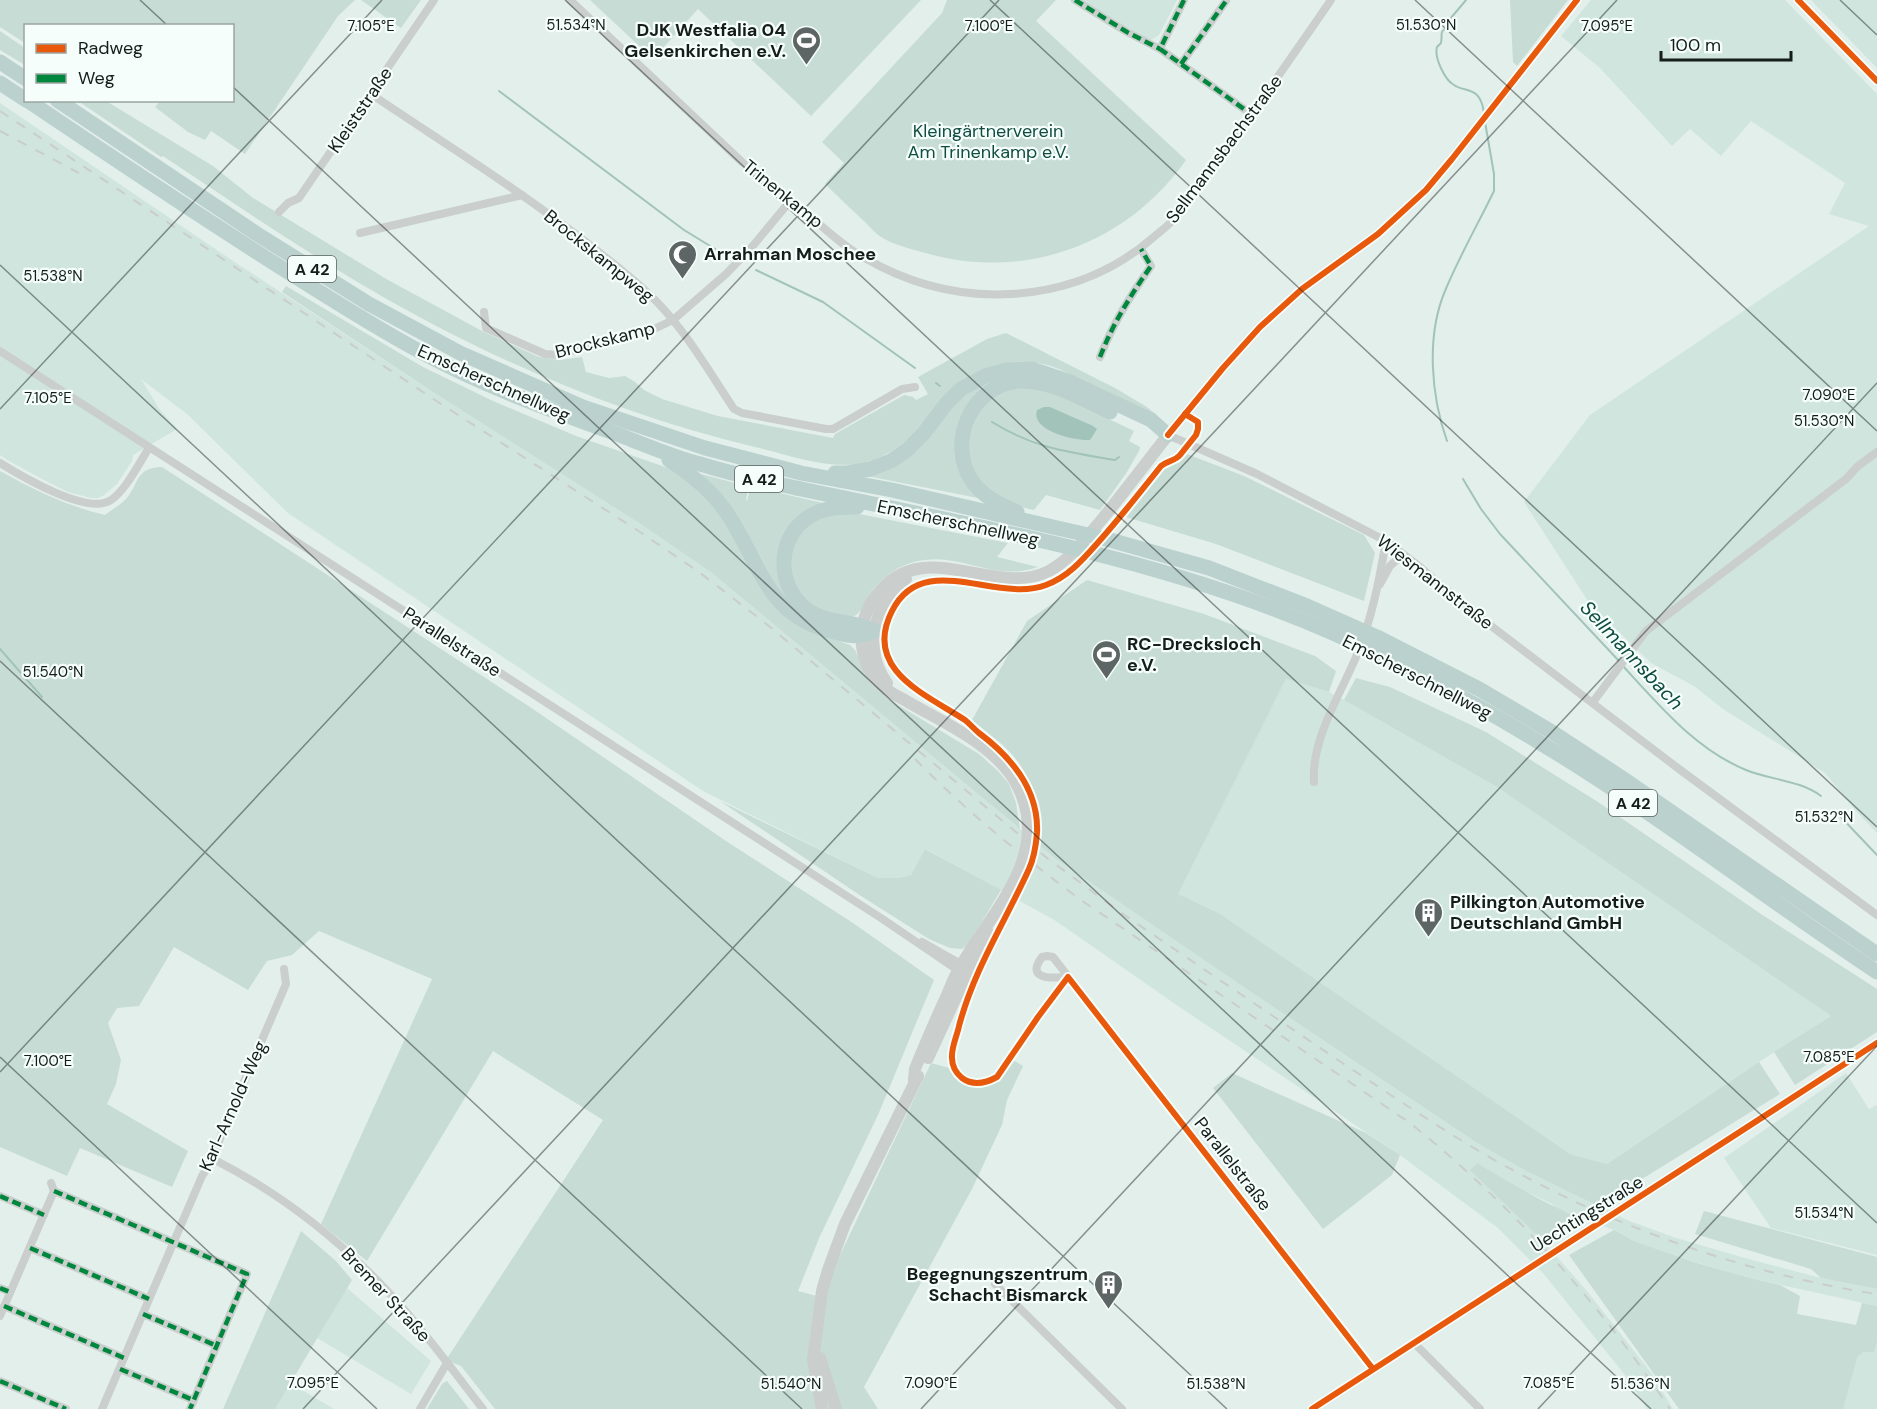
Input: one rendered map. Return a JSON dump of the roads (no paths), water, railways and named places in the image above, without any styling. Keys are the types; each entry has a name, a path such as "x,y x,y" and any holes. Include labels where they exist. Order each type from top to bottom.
{"highway":[{"path":"0,62 24,78"},
{"name":"Emscherschnellweg","path":"0,83 24,99"},
{"name":"Emscherschnellweg","path":"29,102 260,255 362,319 424,354 510,393 696,464 785,486 1015,534 1099,555 1201,584 1354,635 1377,637 1479,689 1552,732 1877,954"},
{"name":"Emscherschnellweg","path":"60,102 268,241 369,304 460,352 541,390 631,424 705,448 801,473 1027,519 1110,540 1209,568 1307,606 1354,635 1377,654 1468,701 1623,796 1877,972"},
{"path":"801,473 847,473 870,469 891,461 907,450 924,433 946,404 962,389 985,376 1006,370 1032,369 1068,381 1151,420 1167,435"},
{"path":"1027,519 980,491 963,463 961,442 966,421 976,404 992,390 1020,381 1040,383 1060,389 1139,426 1167,435"},
{"path":"629,439 677,465 716,499 730,517 771,591 792,613 819,628 844,634 866,631"},
{"path":"866,631 825,618 802,606 787,585 783,566 784,553 791,535 799,524 809,516 821,511 842,507 893,508"}],"main road":[{"path":"822,1409 813,1360 822,1291 828,1270 845,1224 914,1080 915,1069 964,970 1014,880 1025,853 1028,822 1025,806 1012,775 994,756 982,746 885,689 872,674 863,656 868,609 873,599 886,585 902,575 920,569 961,569 1013,579 1032,577 1050,570 1083,542 1167,435"},
{"path":"817,1339 822,1369 836,1409"}],"street":[{"name":"Kleiststraße","path":"279,213 288,203 299,198 434,0"},
{"name":"Trinenkamp","path":"570,0 729,150 842,243 861,256 908,279 949,291 992,295 1046,291 1094,275 1141,249"},
{"path":"1075,0 1160,49 1251,114"},
{"path":"1160,49 1184,0"},
{"name":"Sellmannsbachstraße","path":"1141,249 1174,220 1331,0"},
{"path":"1167,435 1260,327 1302,289 1396,219 1426,190 1578,0"},
{"path":"1798,0 1877,81"},
{"path":"1181,64 1227,2"},
{"name":"Brockskampweg","path":"370,94 566,227 627,275 673,320"},
{"path":"360,233 522,195"},
{"name":"Brockskamp","path":"484,312 486,328 544,354 558,356 652,330 673,320 710,290 751,248 791,200"},
{"path":"1100,357 1107,337 1123,307 1151,266 1141,249"},
{"name":"Brockskamp","path":"673,320 734,409 742,413 833,429 902,389 915,387"},
{"name":"Parallelstraße","path":"0,351 964,970"},
{"name":"Wiesmannstraße","path":"1167,435 1257,474 1386,542 1465,606 1679,769 1877,915"},
{"path":"0,462 21,476 62,495 102,505 120,491 149,448"},
{"path":"1593,702 1646,631 1846,479 1858,466 1877,452"},
{"path":"1314,782 1313,767 1316,749 1357,656 1379,587 1386,542"},
{"path":"1379,587 1390,566 1403,554"},
{"name":"Karl-Arnold-Weg","path":"102,1409 202,1176 213,1159 286,984 284,969"},
{"name":"Parallelstraße","path":"1068,977 1373,1369"},
{"name":"Uechtingstraße","path":"1312,1409 1877,1043"},
{"name":"Bremer Straße","path":"213,1159 270,1191 359,1262 393,1297 483,1409"},
{"path":"0,1316 44,1215 53,1187 247,1274 192,1405 120,1368"},
{"path":"0,1196 44,1215"},
{"path":"30,1248 150,1299"},
{"path":"994,1284 1122,1409"},
{"path":"0,1288 10,1292"},
{"path":"4,1306 124,1358"},
{"path":"143,1314 217,1346"},
{"path":"1414,1343 1480,1409"},
{"path":"420,1409 447,1363"},
{"path":"0,1381 66,1409"}],"waterway":[{"name":"Sellmannsbach","path":"1466,0 1450,19 1449,26 1442,32 1441,43 1436,52 1447,78 1457,87 1475,93 1479,97 1484,114"},
{"path":"499,91 684,230 720,252"},
{"name":"Sellmannsbach","path":"1447,441 1434,386 1435,327 1450,278 1494,191 1494,174 1485,122"},
{"path":"756,270 823,302 915,368"},
{"path":"936,383 940,386"},
{"path":"992,422 1022,438 1051,448 1115,460 1119,457"},
{"name":"Sellmannsbach","path":"1463,479 1481,509 1500,534 1619,661"},
{"path":"0,649 42,697"},
{"name":"Sellmannsbach","path":"1622,665 1679,725 1710,750 1746,770 1794,783 1821,796"},
{"name":"Sellmannsbach","path":"1838,814 1877,855"}],"railway":[{"path":"0,111 699,572 764,622 1047,858 1147,931 1453,1135 1563,1196 1649,1233 1786,1276 1877,1294"},
{"path":"0,131 79,173"},
{"path":"915,759 995,833 1081,900 1410,1123 1447,1154 1518,1221 1583,1292 1670,1409"}],"place":[{"name":"DJK Westfalia 04 Gelsenkirchen e.V.","path":"807,66"},
{"name":"Arrahman Moschee","path":"683,280"},
{"name":"RC-Drecksloch e.V.","path":"1106,680"},
{"name":"Pilkington Automotive Deutschland GmbH","path":"1429,938"},
{"name":"Begegnungszentrum Schacht Bismarck","path":"1109,1310"}],"park label":[{"name":"Kleingärtnerverein Am Trinenkamp e.V.","path":"988,141"}]}
